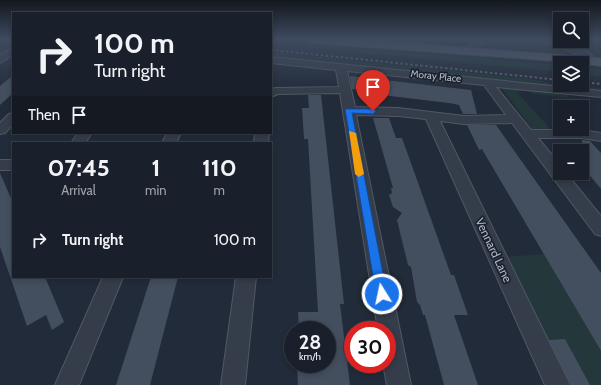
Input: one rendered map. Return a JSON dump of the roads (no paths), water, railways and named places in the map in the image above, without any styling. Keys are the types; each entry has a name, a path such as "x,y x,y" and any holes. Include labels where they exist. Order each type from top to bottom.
{"main road":[{"path":"534,57 597,62"}],"street":[{"name":"Moray Place","path":"272,60 601,94"},
{"path":"341,66 344,90 399,385"},
{"path":"487,82 601,229"},
{"path":"272,93 276,91 344,90"},
{"path":"348,111 398,112 464,120 516,119"},
{"name":"Vennard Lane","path":"431,116 558,385"},
{"path":"0,130 12,118"},
{"path":"528,134 581,134 601,137"},
{"path":"0,165 12,165"},
{"path":"67,385 113,278"},
{"path":"233,385 246,278"}],"railway":[{"path":"338,57 553,79"},
{"path":"589,83 601,84"}]}
